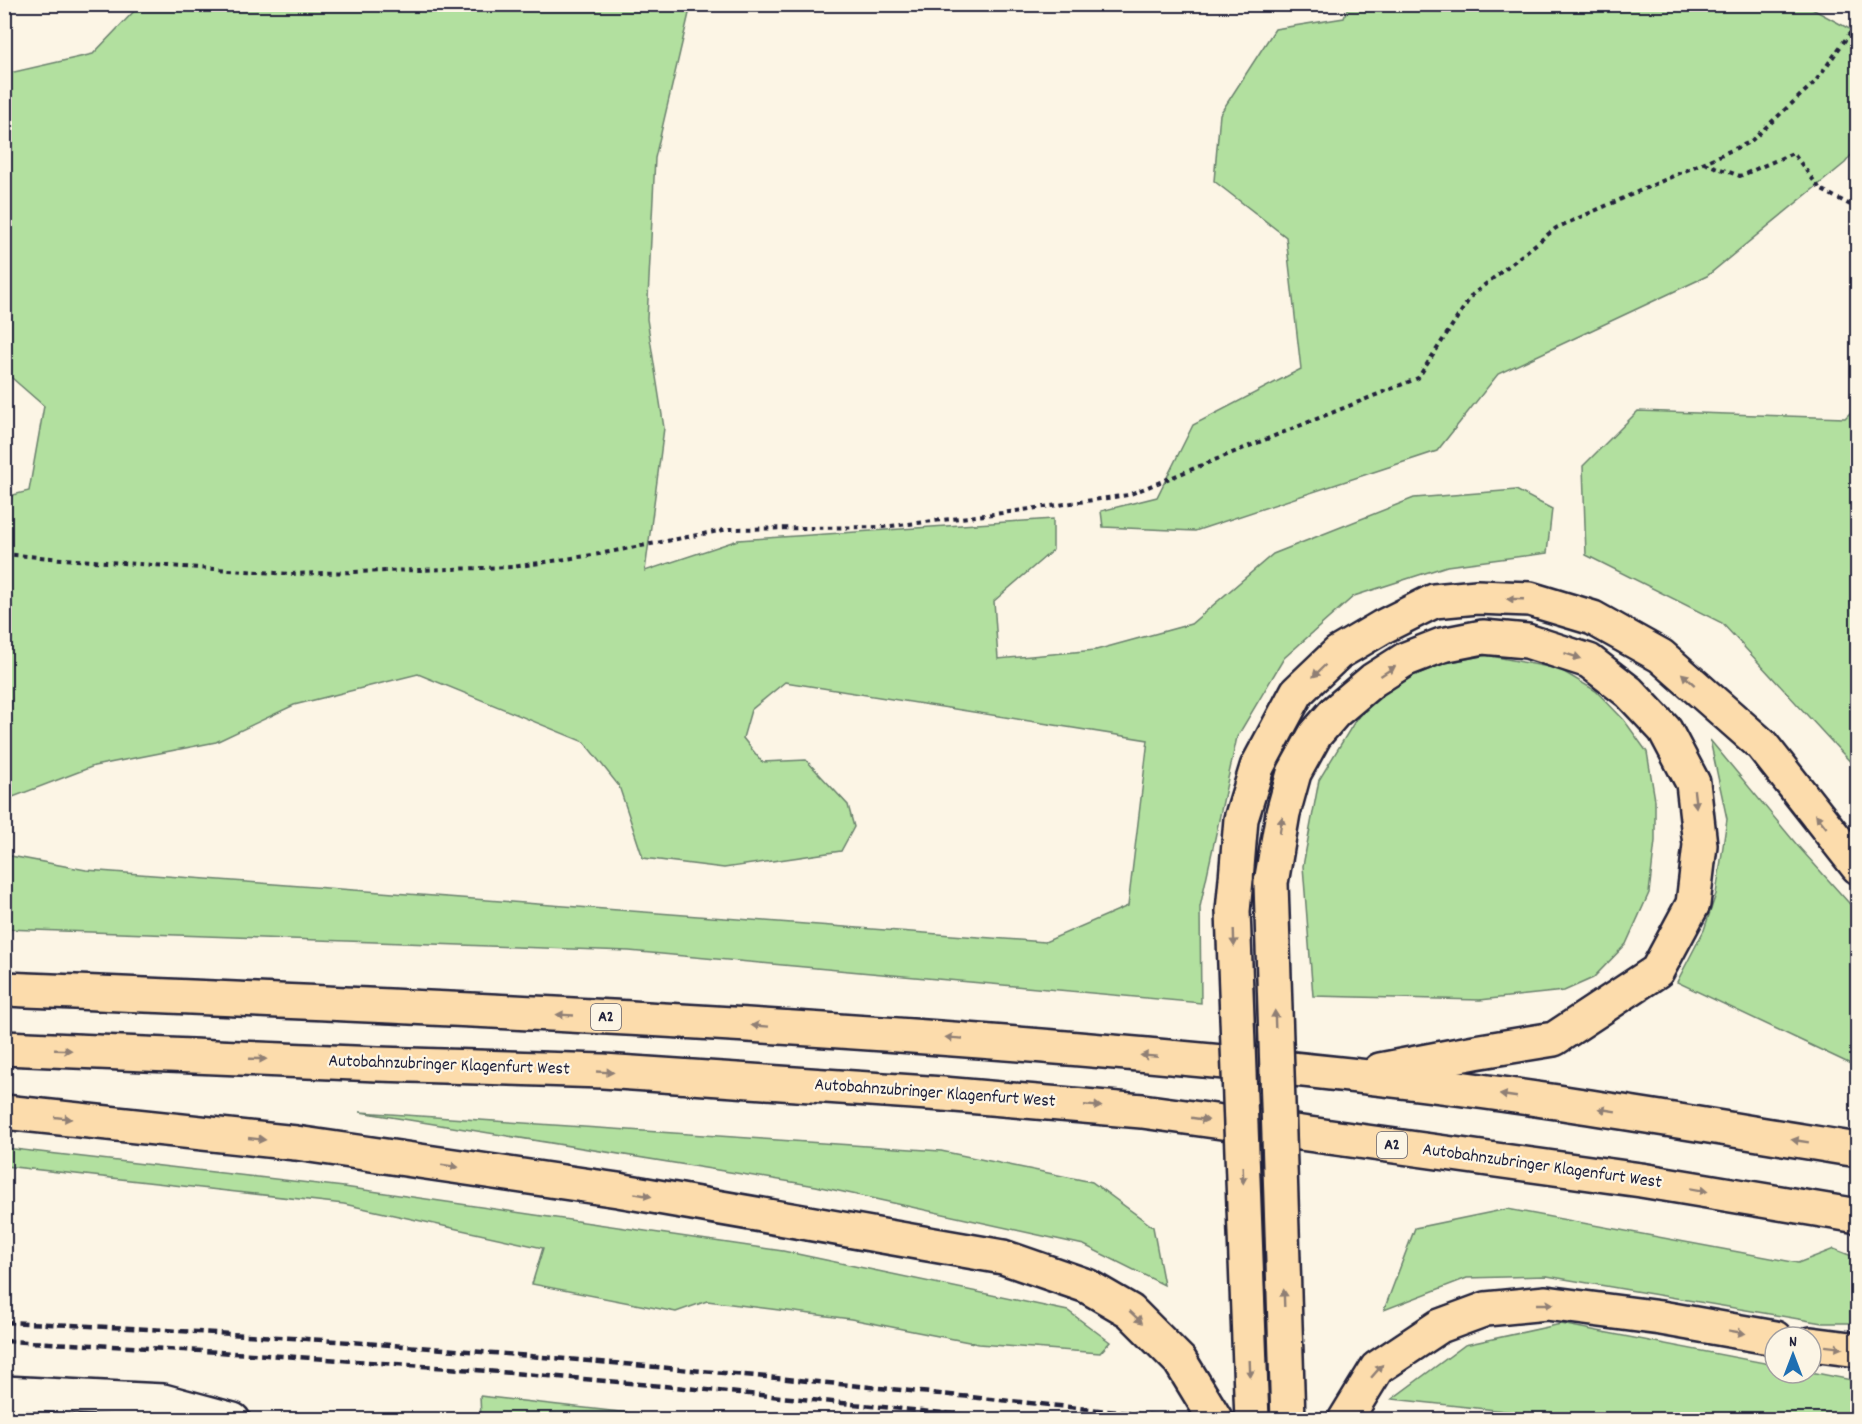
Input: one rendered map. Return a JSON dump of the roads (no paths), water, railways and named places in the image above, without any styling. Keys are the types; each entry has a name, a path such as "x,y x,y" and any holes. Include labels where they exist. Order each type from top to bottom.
{"main road":[{"path":"1252,1419 1233,911 1241,819 1257,767 1297,692 1338,653 1382,627 1434,601 1477,597 1530,599 1593,618 1661,656 1761,745 1857,867"},
{"path":"1288,1419 1271,883 1283,813 1294,773 1314,735 1335,712 1373,681 1406,659 1442,645 1483,637 1527,641 1588,661 1629,692 1665,730 1693,783 1700,845 1693,904 1658,971 1554,1040 1352,1075"},
{"name":"A2","path":"4,989 557,1014 957,1038 1352,1075 1566,1104 1857,1150"},
{"name":"Autobahnzubringer Klagenfurt West","path":"4,1048 603,1071 943,1094 1142,1111 1641,1180 1857,1216"},
{"path":"4,1112 296,1143 618,1191 1003,1257 1087,1286 1130,1311 1180,1361 1216,1419"},
{"path":"1345,1419 1377,1368 1440,1326 1486,1309 1546,1303 1661,1318 1763,1336"},
{"path":"1823,1346 1857,1350"}],"lane":[{"path":"4,1393 163,1401 233,1419"}],"railway":[{"path":"4,1322 303,1339 601,1362 1195,1420"},
{"path":"4,1341 382,1363 758,1395 1009,1420"}]}
